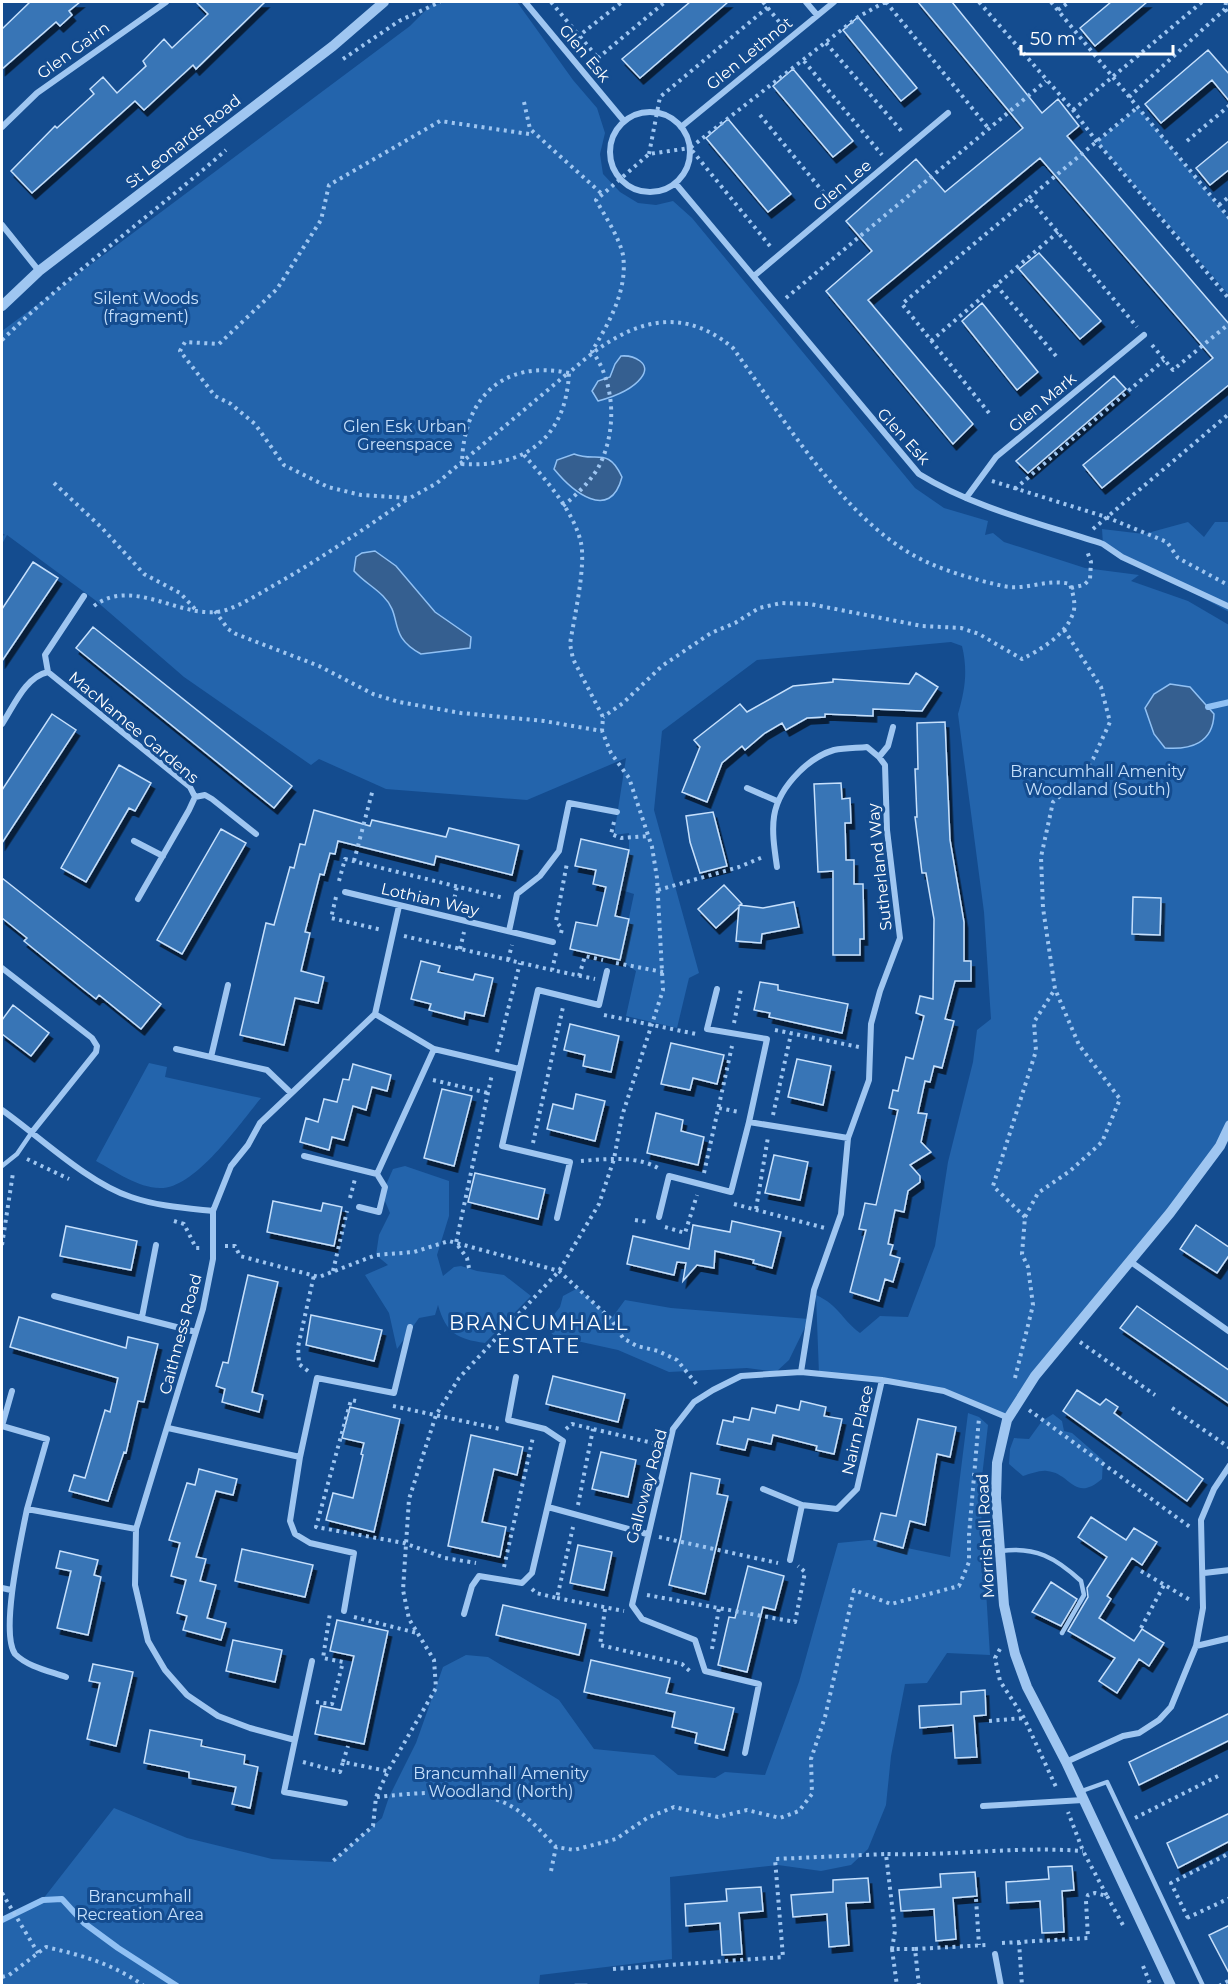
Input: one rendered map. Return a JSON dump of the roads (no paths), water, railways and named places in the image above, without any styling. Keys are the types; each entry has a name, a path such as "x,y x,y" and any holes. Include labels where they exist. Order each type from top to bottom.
{"street":[{"name":"Glen Gairn","path":"2,127 37,93 166,2"},
{"name":"St Leonards Road","path":"2,306 39,271 333,46 384,2"},
{"name":"Glen Esk","path":"525,2 624,121"},
{"path":"806,2 817,15"},
{"name":"Glen Lethnot","path":"681,127 834,2"},
{"path":"657,113 669,117 681,127 690,148 687,168 676,184 665,190 646,192 629,187 619,178 612,167 610,149 616,131 624,121 636,114 657,113"},
{"name":"Glen Lee","path":"754,276 948,113"},
{"name":"Glen Esk","path":"676,184 779,305 886,438 919,474 942,489 1088,539 1230,607"},
{"path":"2,225 39,271"},
{"name":"Glen Mark","path":"966,498 996,458 1144,335"},
{"path":"48,672 45,655 84,596"},
{"name":"MacNamee Gardens","path":"2,724 29,683 38,674 48,672 189,787 195,797 138,899"},
{"path":"777,867 772,831 777,801 785,786 809,761 835,750 867,747 879,757 888,746 893,727"},
{"name":"Sutherland Way","path":"801,1372 814,1290 841,1214 846,1179 848,1137 869,1080 872,1049 871,1024 880,991 900,938 887,830 885,765 879,757"},
{"path":"747,788 777,801"},
{"path":"195,797 205,795 212,799 256,834"},
{"path":"509,931 517,894 540,876 560,849 569,803 617,812"},
{"path":"134,841 163,856"},
{"name":"Lothian Way","path":"345,892 553,942"},
{"path":"399,906 375,1014 434,1048 519,1070"},
{"path":"2,968 92,1038 97,1046 96,1052 32,1132"},
{"path":"557,1218 570,1162 501,1146 538,990 599,1005 607,971"},
{"path":"211,1058 228,985"},
{"path":"659,1217 669,1176 731,1192 752,1114 767,1039 707,1029 717,989"},
{"name":"Caithness Road","path":"295,1740 250,1728 218,1716 187,1695 165,1670 148,1641 140,1611 135,1585 136,1529 196,1332 213,1259 213,1211 231,1166 248,1145 261,1123 375,1014"},
{"path":"377,1174 423,1077 434,1048"},
{"path":"177,1049 267,1071 291,1093"},
{"path":"2,1110 97,1181 130,1197 163,1205 213,1211"},
{"path":"749,1122 848,1137"},
{"name":"Morrishall Road","path":"1171,1986 1066,1762 1027,1687 1011,1641 1004,1605 997,1463 1006,1420 1035,1376 1131,1262 1220,1146 1230,1125"},
{"path":"304,1156 377,1174 385,1187 379,1212 359,1207"},
{"path":"142,1317 156,1245"},
{"path":"1131,1262 1230,1332"},
{"path":"54,1296 196,1332"},
{"path":"341,1613 354,1553 310,1543 295,1534 290,1521 300,1457 317,1378 394,1393 410,1327"},
{"name":"Galloway Road","path":"745,1753 759,1684 705,1671 694,1640 642,1619 633,1608 634,1593 647,1534 673,1429 694,1402 741,1376 801,1372 882,1380 944,1391 1004,1416 1006,1420"},
{"path":"464,1614 472,1586 479,1576 511,1582 526,1580 535,1562 563,1441 545,1429 508,1420 516,1377"},
{"name":"Nairn Place","path":"763,1489 802,1504 837,1509 857,1489 882,1380"},
{"path":"12,1391 2,1426 47,1439 27,1509 6,1611 7,1635 13,1653 27,1663 66,1677"},
{"path":"168,1428 300,1457"},
{"path":"1066,1762 1124,1736 1139,1733 1159,1720 1171,1707 1196,1646 1203,1608 1201,1520 1204,1507 1230,1466"},
{"path":"790,1560 802,1504"},
{"path":"548,1507 647,1534"},
{"path":"27,1509 136,1529"},
{"path":"1204,1573 1230,1570"},
{"path":"2,1588 11,1590"},
{"path":"1196,1646 1230,1638"},
{"path":"312,1661 284,1792 345,1803"},
{"path":"983,1806 1062,1801 1081,1796"},
{"path":"995,1954 1001,1986"}],"lane":[{"path":"2,1166 17,1154 32,1132"},
{"path":"1001,1551 1021,1548 1038,1551 1081,1581 1084,1595 1062,1633"},
{"path":"1081,1796 1107,1782 1203,1986"},
{"path":"575,1986 587,1986"}],"waterway":[{"path":"1208,707 1230,702"},
{"path":"2,1920 43,1900 62,1899 84,1923 177,1986"}],"district":[{"name":"BRANCUMHALL ESTATE","path":"539,1334"}],"park label":[{"name":"Silent Woods (fragment)","path":"146,307"},
{"name":"Glen Esk Urban Greenspace","path":"405,435"},
{"name":"Brancumhall Amenity Woodland (South)","path":"1098,780"},
{"name":"Brancumhall Amenity Woodland (North)","path":"501,1782"},
{"name":"Brancumhall Recreation Area","path":"140,1905"}]}
